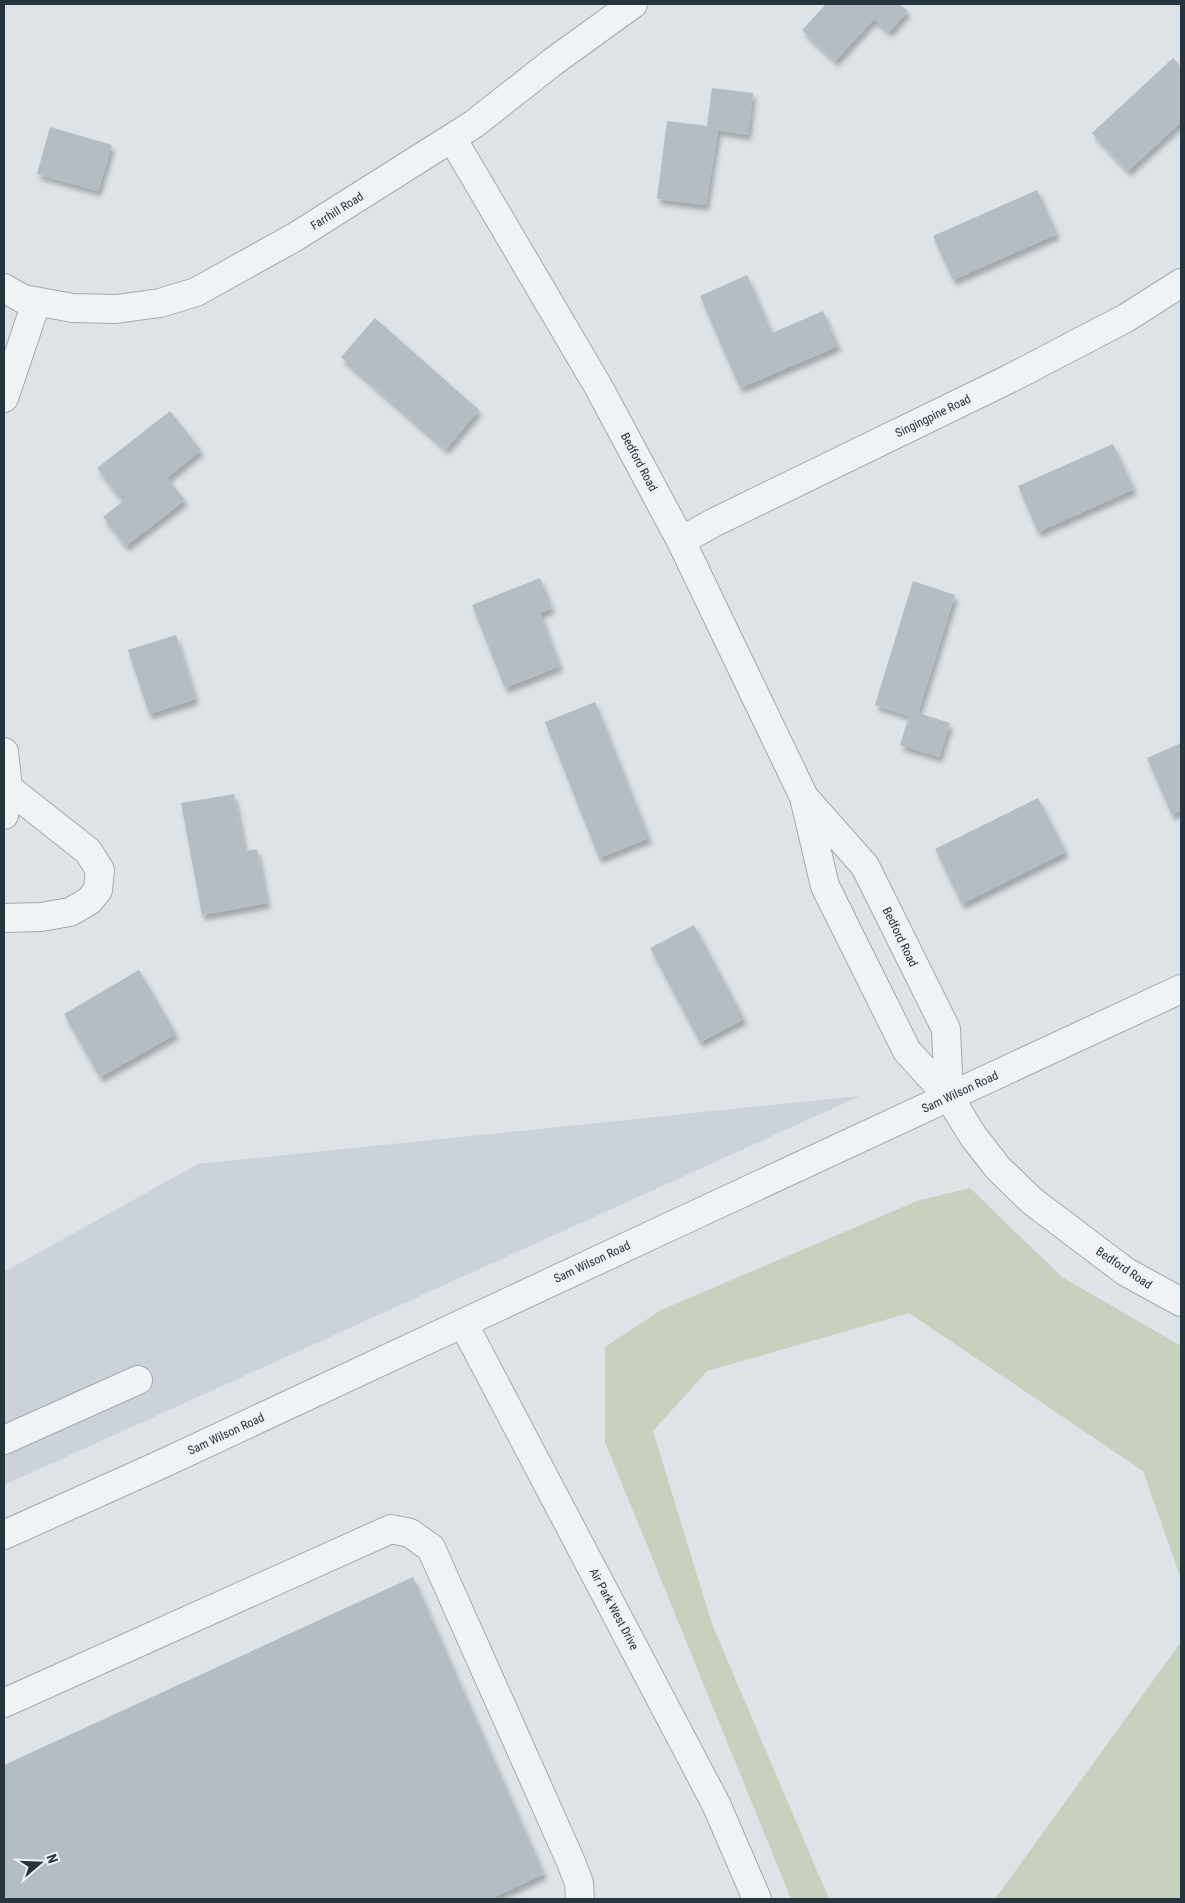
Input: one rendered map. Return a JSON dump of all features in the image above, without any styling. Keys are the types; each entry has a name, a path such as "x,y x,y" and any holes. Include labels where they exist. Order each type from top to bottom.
{"street":[{"name":"Farrhill Road","path":"4,288 23,299 36,303 73,308 116,309 160,303 196,292 295,237 474,124 554,61 603,13 633,4"},
{"name":"Bedford Road","path":"452,138 598,386 681,541 804,798 824,886 907,1051 949,1097 973,1136 998,1168 1032,1201 1126,1272 1181,1302"},
{"name":"Singingpine Road","path":"681,541 713,523 1017,374 1126,318 1181,283"},
{"path":"4,398 36,303"},
{"path":"4,752 6,802 88,851 100,870 98,890 89,901 70,912 4,918"},
{"name":"Bedford Road","path":"804,798 866,866 942,1020 946,1029 949,1097"},
{"name":"Sam Wilson Road","path":"4,1535 164,1463 1181,989"},
{"name":"Air Park West Drive","path":"463,1323 716,1804 757,1899"},
{"path":"4,1440 138,1380"},
{"path":"4,1703 391,1529 410,1533 431,1548 571,1862 579,1883 580,1899"}],"shaded area":[{"path":"860,1096 4,1485 4,1272 198,1164"}],"green space":[{"path":"970,1188 1062,1277 1181,1346 1181,1579 1143,1471 909,1313 707,1371 653,1431 712,1624 829,1899 791,1899 605,1442 605,1347 661,1310 917,1201"},
{"path":"1181,1642 1181,1899 995,1899"}],"building":[{"path":"826,4 899,4 908,11 889,32 874,19 835,61 802,30"},
{"path":"1173,58 1181,67 1181,122 1128,171 1092,133"},
{"path":"712,88 753,93 748,135 718,130 706,205 657,199 667,121 707,126"},
{"path":"50,127 112,145 98,191 37,174"},
{"path":"1037,190 1057,234 953,280 933,236"},
{"path":"747,275 772,333 823,311 838,346 740,388 700,296"},
{"path":"375,318 479,410 446,449 341,357"},
{"path":"170,411 201,450 167,478 185,500 126,546 103,517 123,501 97,468"},
{"path":"1113,444 1134,489 1038,532 1018,486"},
{"path":"540,578 552,608 540,613 560,666 505,688 472,605"},
{"path":"913,581 955,595 918,713 950,723 939,757 900,745 909,716 875,705"},
{"path":"176,635 196,699 149,714 128,650"},
{"path":"595,702 649,838 599,858 545,722"},
{"path":"1181,743 1181,810 1172,815 1147,758"},
{"path":"234,794 245,851 257,849 267,903 202,915 181,803"},
{"path":"1038,798 1066,852 962,904 935,849"},
{"path":"694,925 744,1019 700,1042 650,948"},
{"path":"139,970 176,1034 100,1077 64,1014"},
{"path":"413,1577 544,1874 490,1899 4,1899 4,1765"}]}
